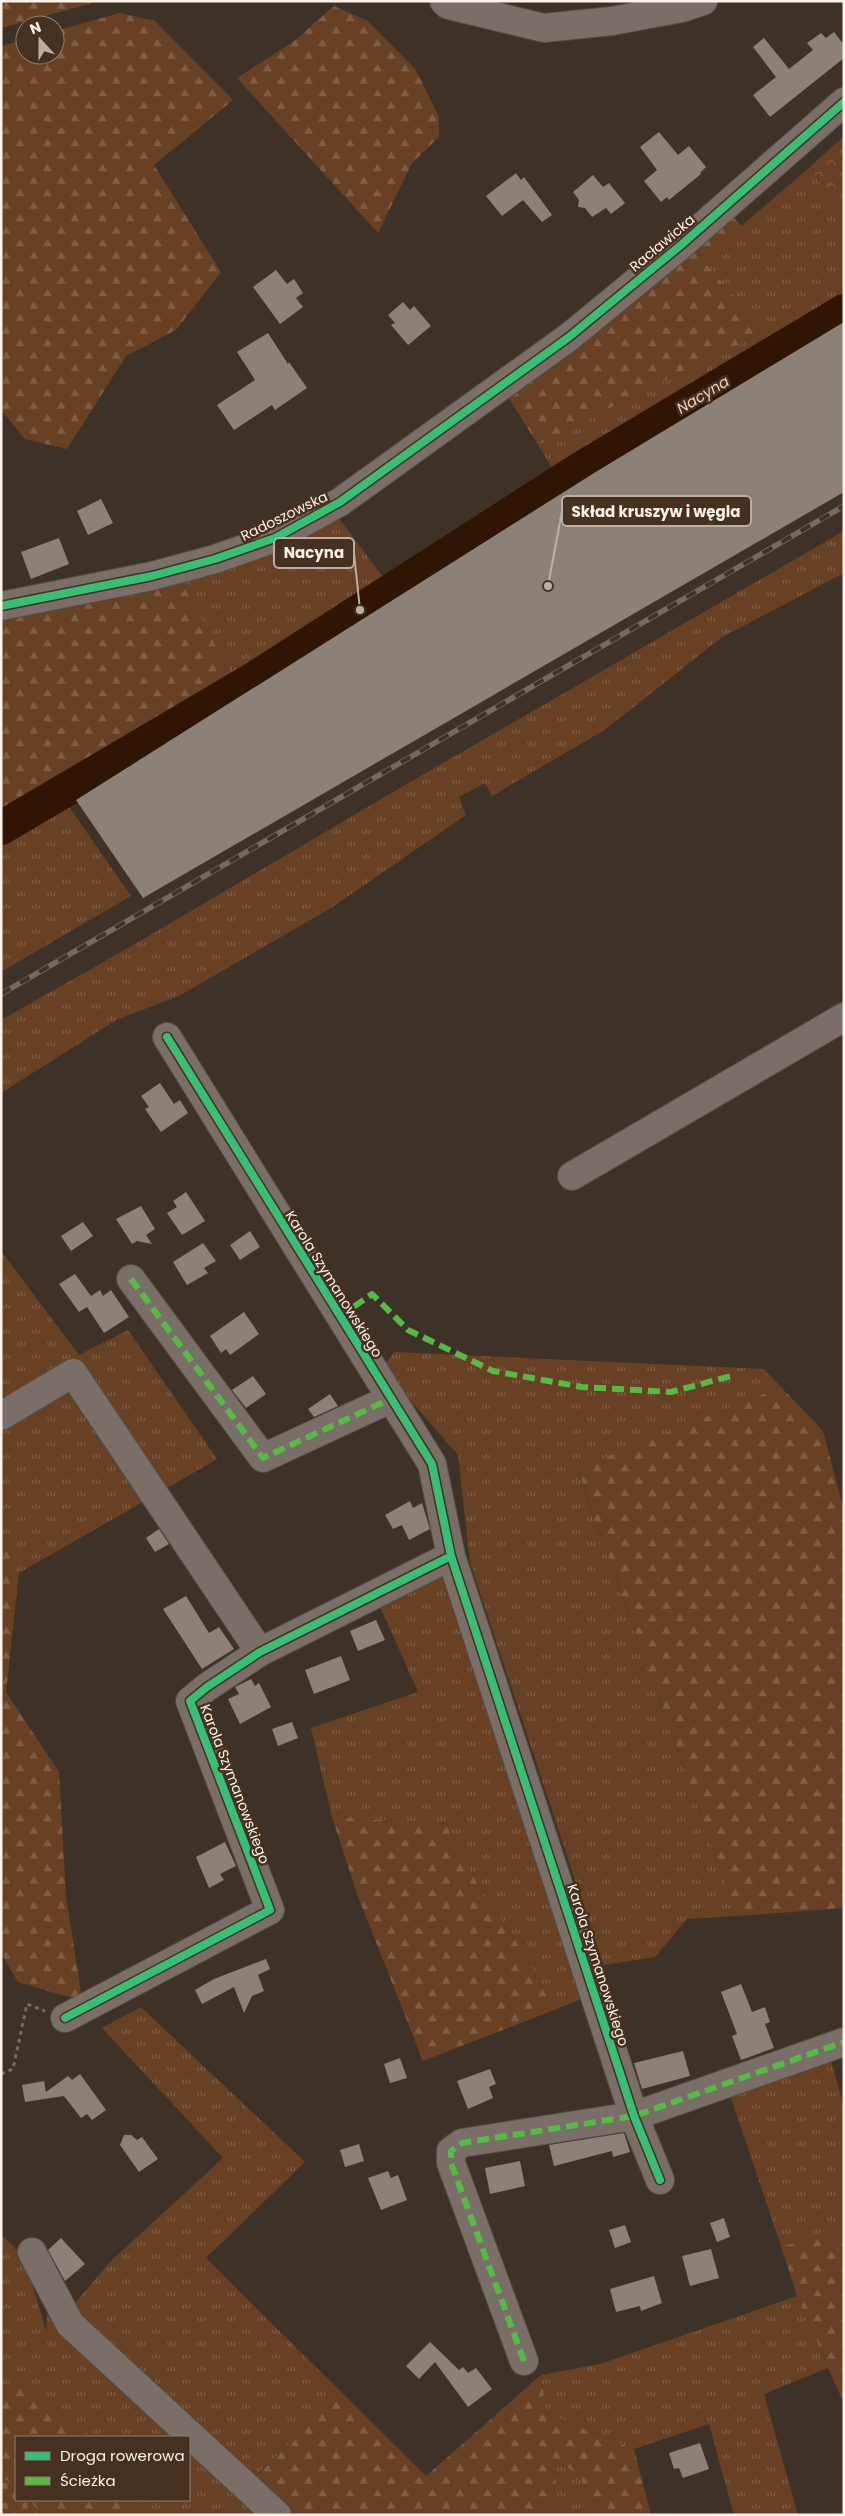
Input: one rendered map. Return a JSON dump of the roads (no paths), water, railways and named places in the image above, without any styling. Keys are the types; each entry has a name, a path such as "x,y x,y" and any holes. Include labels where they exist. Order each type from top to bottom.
{"street":[{"path":"444,1 448,5 544,28 612,21 682,8 703,1"},
{"name":"Racławicka","path":"490,395 569,337 651,270 844,102"},
{"name":"Radoszowska","path":"1,606 184,568 230,555 275,538 340,502 490,395"},
{"path":"572,1176 844,1017"},
{"name":"Karola Szymanowskiego","path":"167,1037 432,1464 451,1556 634,2116 660,2180"},
{"path":"131,1279 263,1458 390,1399"},
{"path":"1,1416 73,1373 260,1652"},
{"name":"Karola Szymanowskiego","path":"65,2018 270,1910 190,1702 208,1686 260,1652 451,1556"},
{"path":"524,2361 451,2163 451,2151 462,2143 634,2116 844,2042"},
{"path":"32,2252 70,2324 277,2515"}],"water":[{"path":"68,777 77,794 1,846 1,812"}],"waterway":[{"name":"Nacyna","path":"1,828 252,680 580,469 844,311"}],"railway":[{"path":"1,994 844,506"}],"place":[{"name":"Skład kruszyw i węgla","path":"548,586"},
{"name":"Nacyna","path":"360,610"}]}
